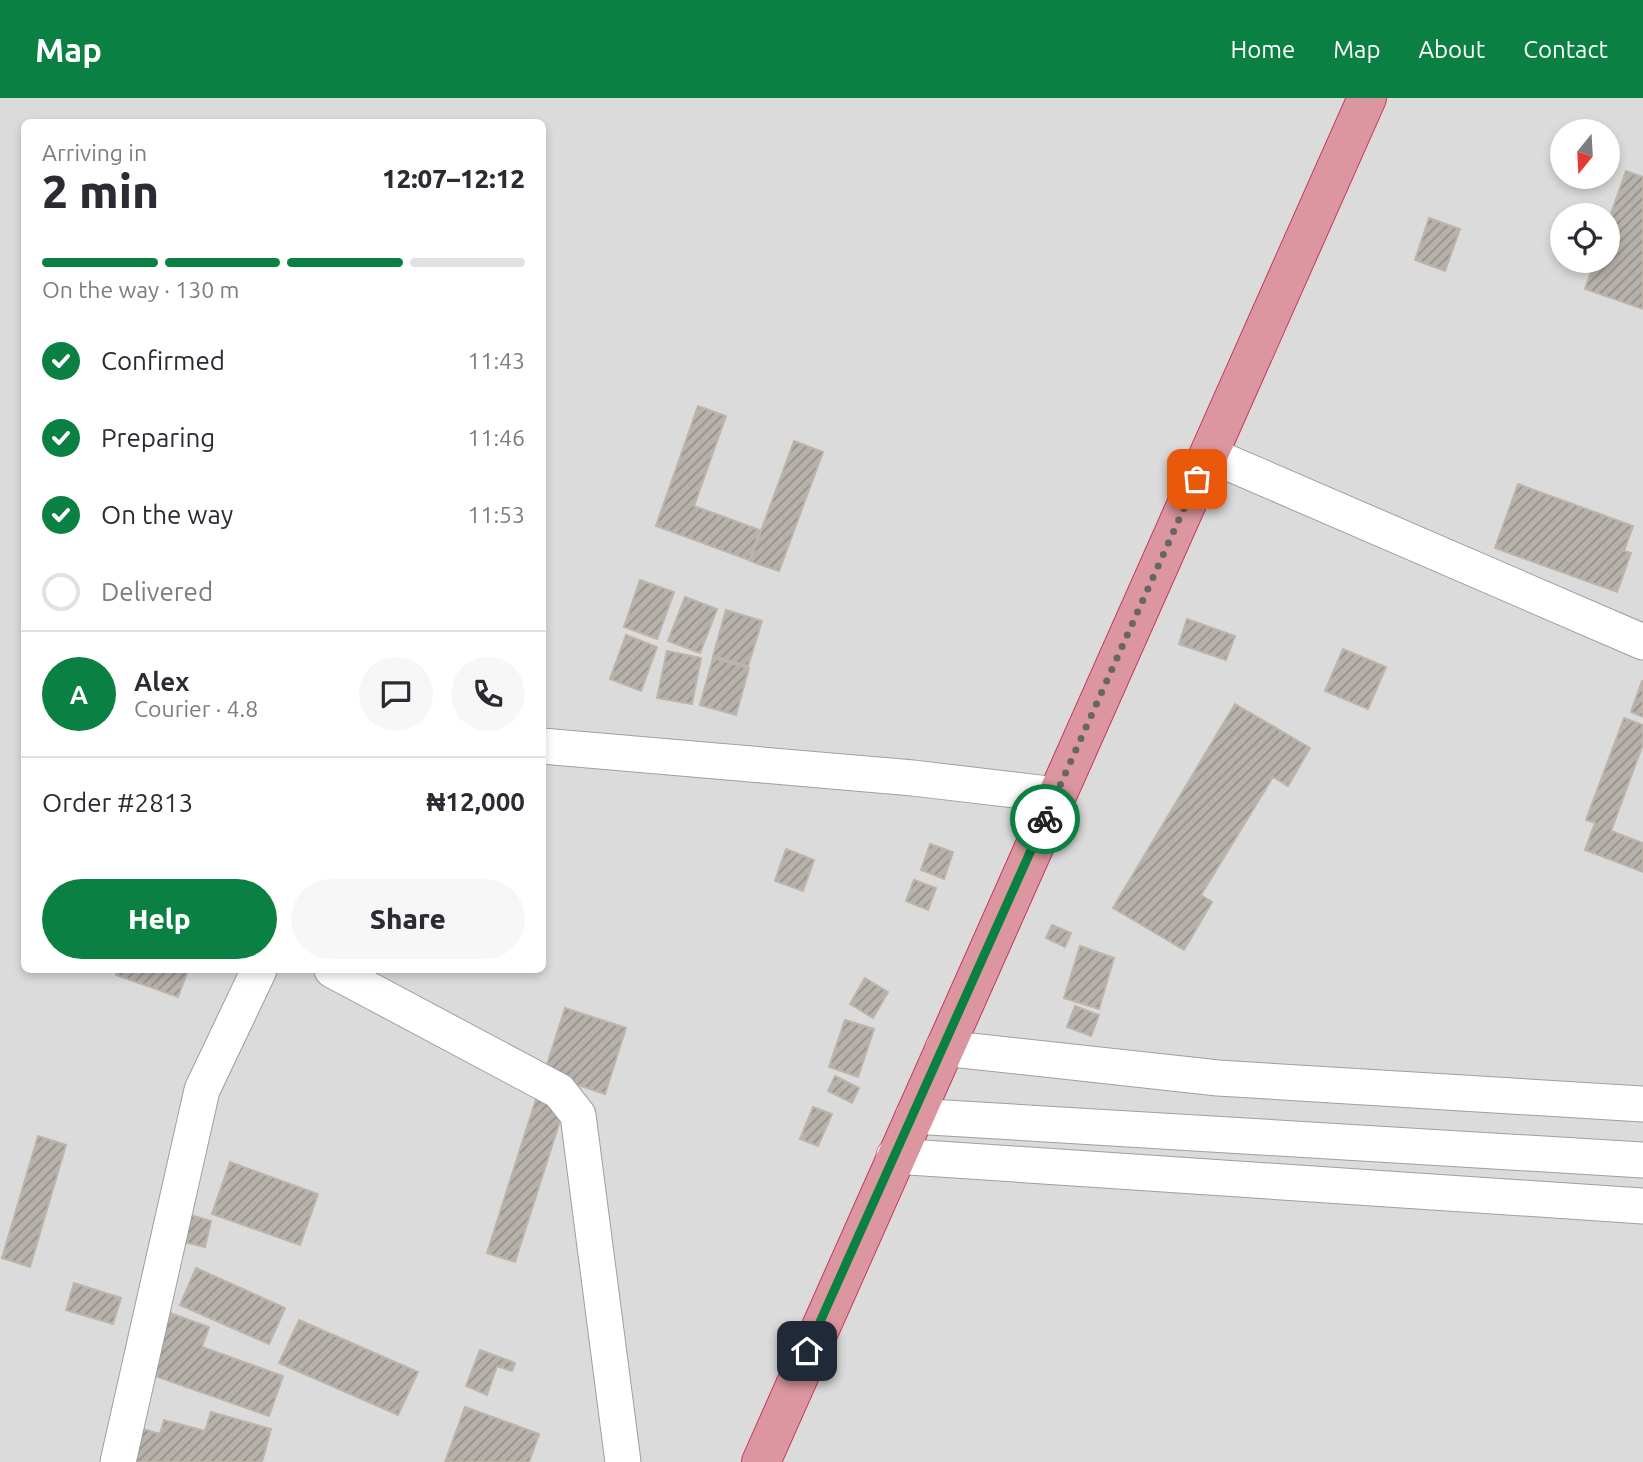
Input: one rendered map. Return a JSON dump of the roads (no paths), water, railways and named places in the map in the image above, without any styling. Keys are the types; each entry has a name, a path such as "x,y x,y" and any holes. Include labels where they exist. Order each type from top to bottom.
{"highway":[{"path":"761,1462 894,1156 1367,98"}],"street":[{"path":"1208,454 1640,632"},
{"path":"546,746 914,778 1056,795"},
{"path":"118,1462 202,1090 258,973"},
{"path":"338,973 559,1091 578,1115 623,1462"},
{"path":"943,1048 1218,1079 1643,1104"},
{"path":"913,1116 1643,1160"},
{"path":"894,1156 1643,1206"}]}
